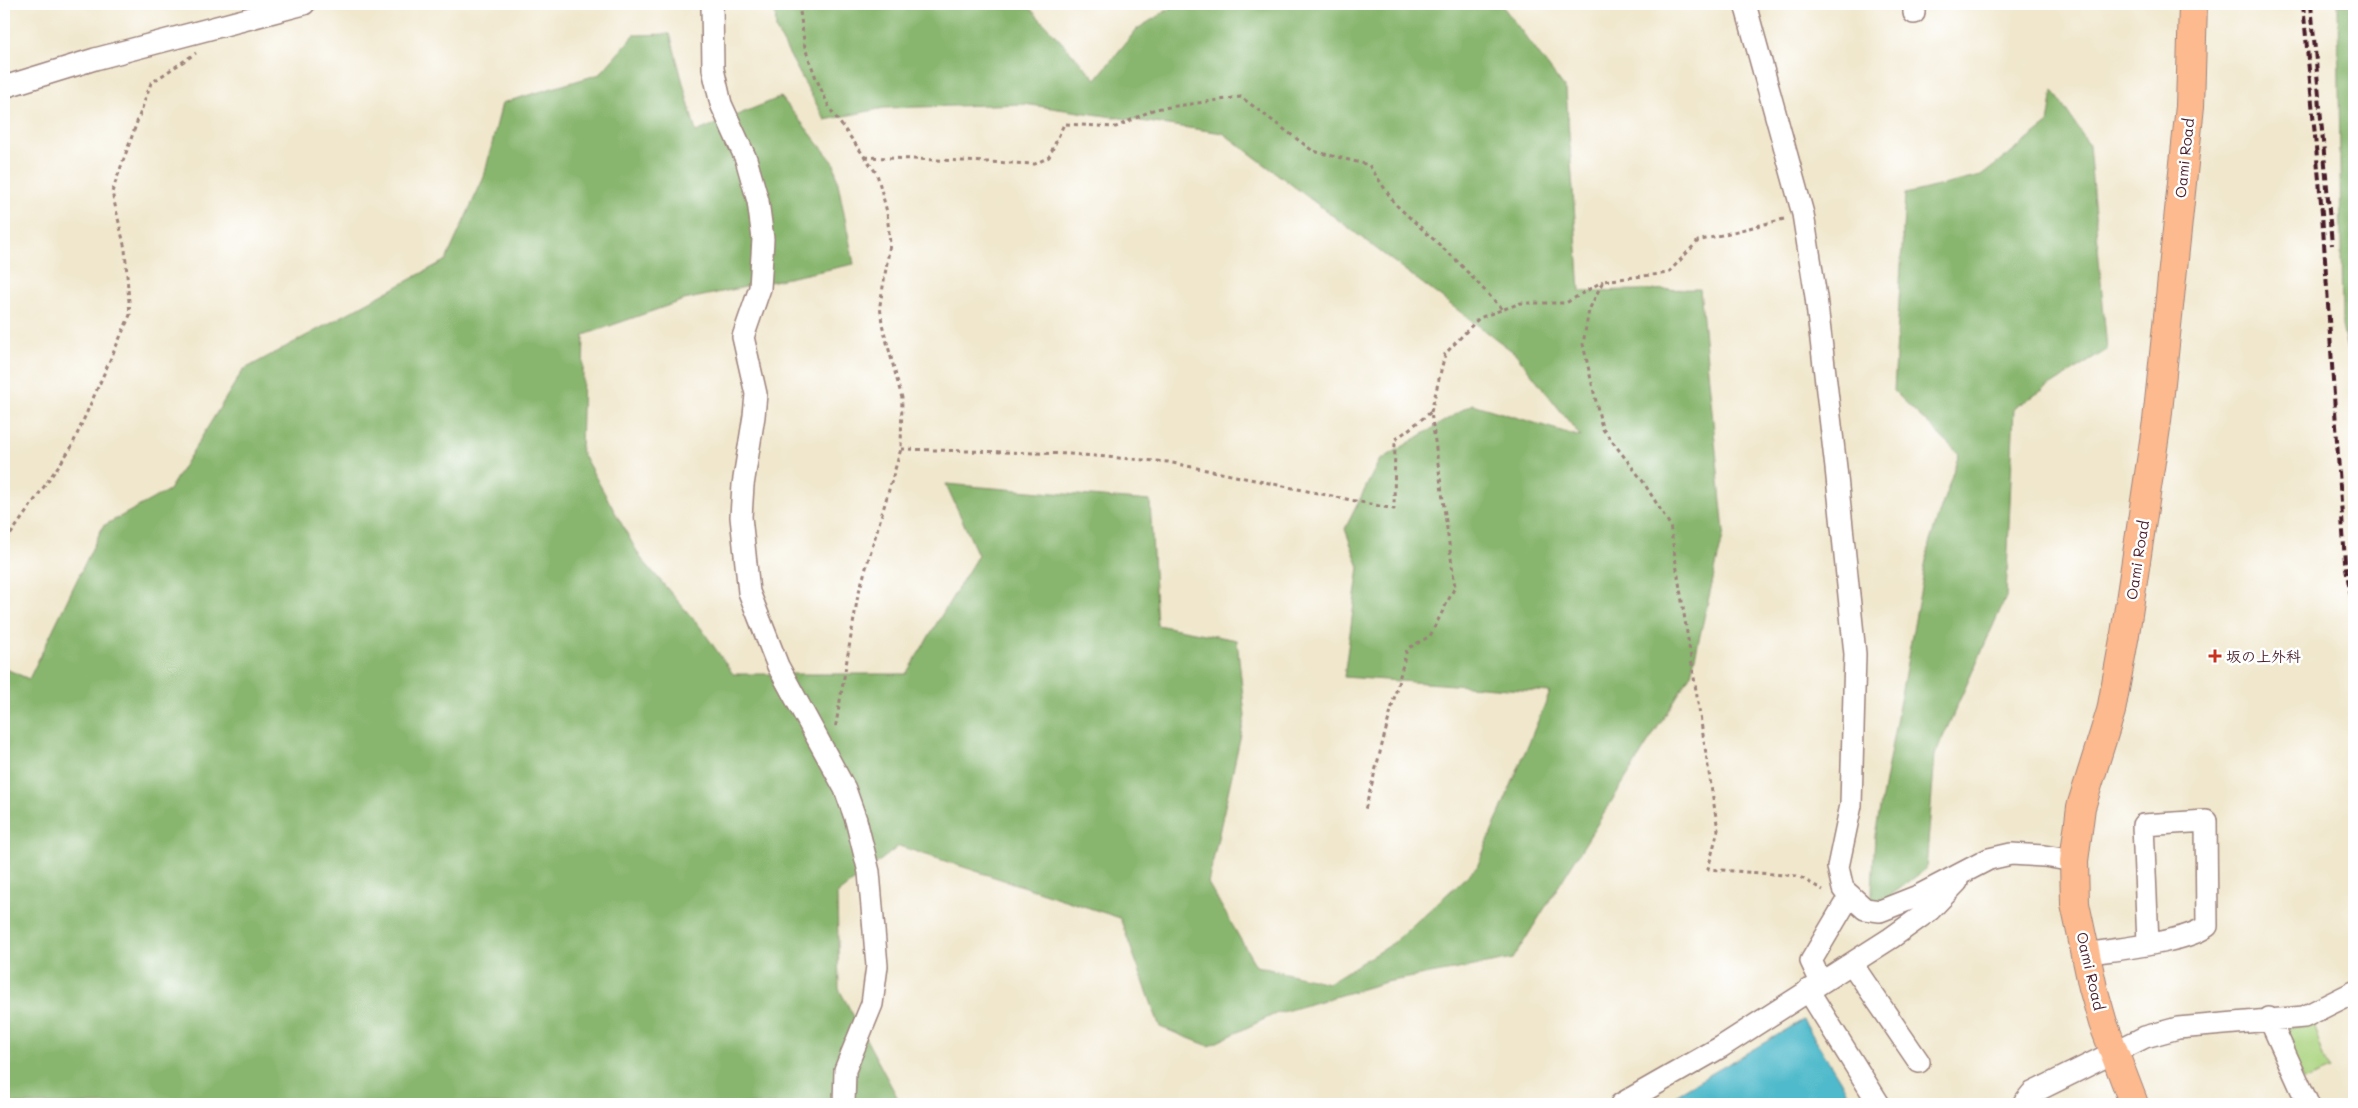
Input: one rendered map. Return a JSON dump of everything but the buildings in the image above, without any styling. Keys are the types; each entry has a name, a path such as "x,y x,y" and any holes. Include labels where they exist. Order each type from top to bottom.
{"main road":[{"name":"Oami Road","path":"2134,1104 2103,1023 2076,904 2074,862 2081,807 2111,711 2158,422 2190,106 2193,4"}],"street":[{"path":"4,87 95,59 304,4"},
{"path":"712,4 713,69 720,104 746,159 758,201 764,239 760,288 743,337 756,394 743,485 741,517 744,564 749,592 778,666 845,789 856,820 869,872 877,966 872,1004 845,1070 844,1104"},
{"path":"1745,4 1803,214 1817,307 1855,654 1851,805 1838,867 1843,889 1848,899 1865,909 1880,911 1918,896 1989,859 2011,854 2044,856 2074,862"},
{"path":"2086,954 2148,943 2198,933 2206,926 2206,821 2143,825 2148,943"},
{"path":"1622,1104 1721,1047 1852,964 1930,910 1967,870"},
{"path":"1848,899 1811,961 1815,986 1879,1104"},
{"path":"1852,964 1919,1062"},
{"path":"2023,1104 2032,1093 2145,1037 2178,1028 2269,1018 2304,1017 2354,992"},
{"path":"2269,1018 2308,1104"}],"path":[{"path":"798,4 805,48 830,109 877,174 887,212 890,244 880,305 882,324 902,398 901,449 858,595 830,762"},
{"path":"6,541 71,448 130,315 125,249 112,192 150,84 199,51"},
{"path":"865,157 1036,164 1049,157 1064,124 1116,127 1155,109 1241,96 1312,151 1369,165 1395,204 1457,261 1503,310"},
{"path":"1365,810 1407,650 1430,636 1454,587 1431,412 1446,354 1479,318 1521,304 1566,303 1603,281 1668,273 1698,241 1803,214"},
{"path":"1603,281 1589,310 1583,344 1602,428 1642,480 1670,525 1718,830 1708,870 1798,876 1848,899"},
{"path":"901,449 1070,454 1168,462 1394,510 1395,440 1431,412"}],"green space":[{"path":"775,4 1026,4 1096,79 1137,29 1177,4 1501,4 1566,90 1580,291 1700,289 1724,532 1691,674 1513,959 1386,982 1275,1014 1209,1046 1160,1027 1120,918 899,846 837,894 839,989 901,1104 4,1104 4,668 29,679 103,526 169,490 243,370 446,260 484,177 502,103 600,74 634,35 670,34 696,132 781,97 834,163 854,264 684,300 584,335 581,451 640,557 701,628 733,674 906,674 978,555 946,484 1150,501 1157,625 1237,640 1245,716 1208,883 1256,966 1328,983 1393,943 1477,867 1550,692 1344,677 1359,567 1345,529 1379,461 1472,404 1581,437 1516,354 1223,133 1024,104 884,108 825,120 776,30"},
{"path":"2338,4 2354,4 2354,382 2342,326"},
{"path":"2053,90 2089,145 2107,350 2014,408 2006,597 1935,755 1926,869 1871,910 1875,835 1929,544 1959,454 1894,391 1905,194 1981,176 2048,124"},
{"path":"2313,1025 2329,1070 2303,1081 2281,1034 2285,1026"}],"water":[{"path":"1803,1020 1855,1104 1660,1104"}],"railway":[{"path":"2303,4 2322,213 2345,562 2354,613"},
{"path":"2311,4 2332,245"}],"place":[{"name":"坂の上外科","path":"2215,656"}]}
